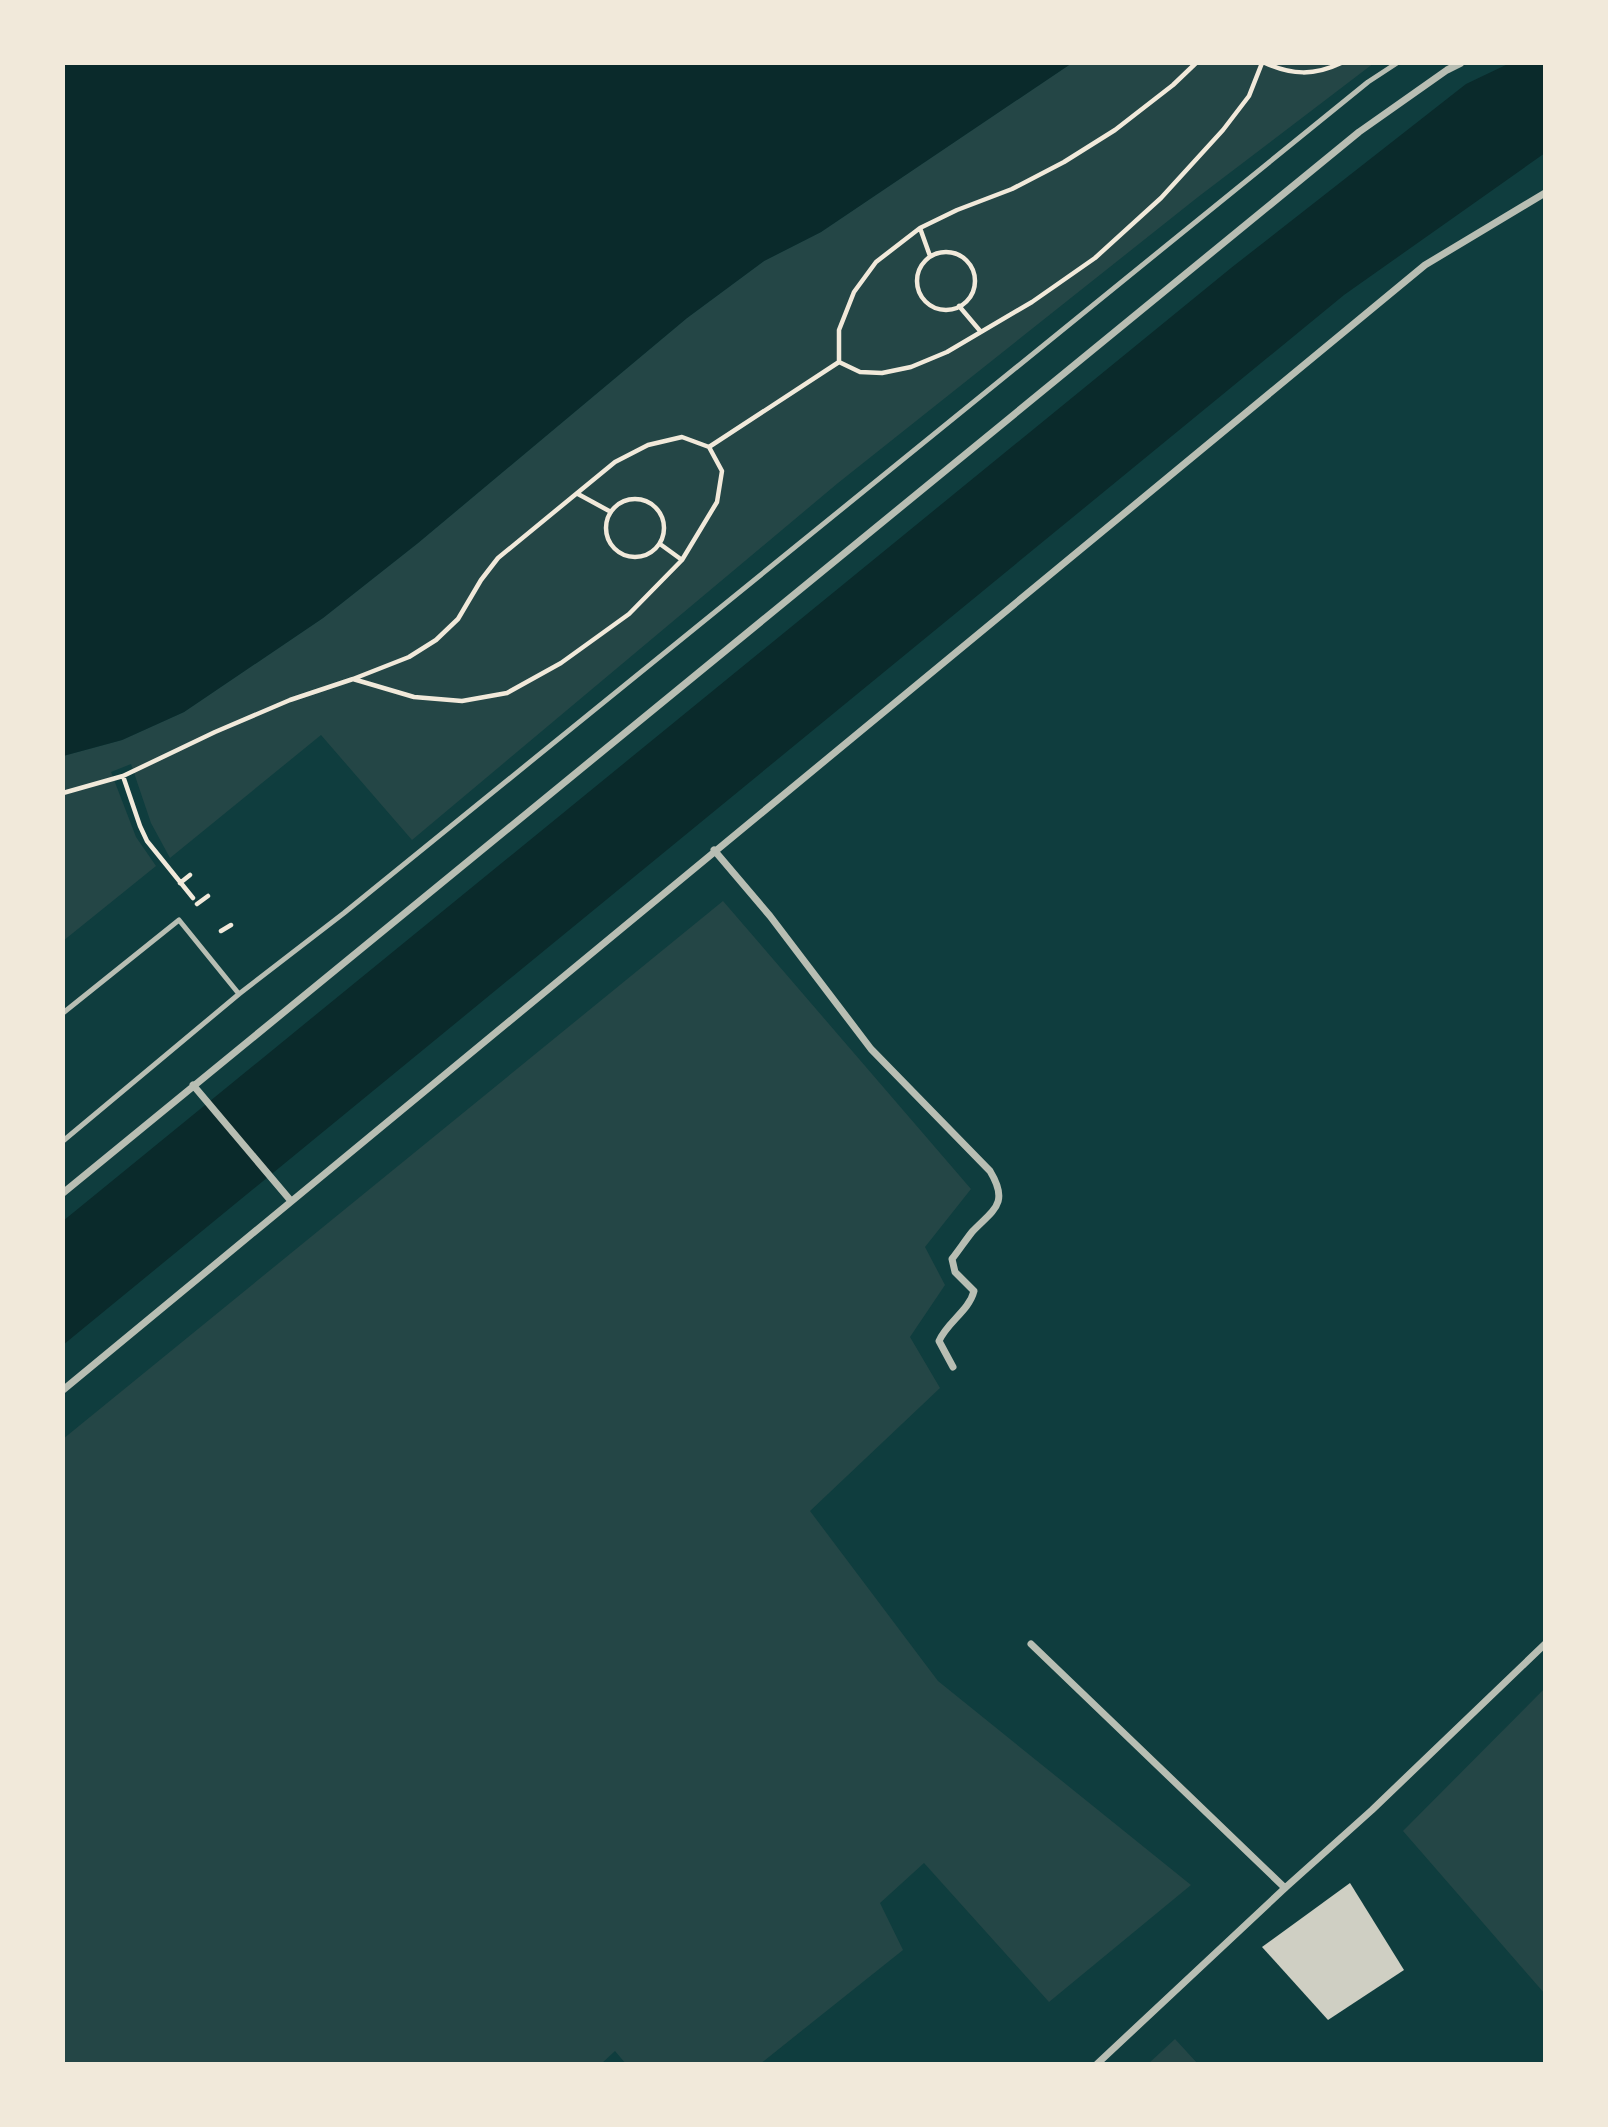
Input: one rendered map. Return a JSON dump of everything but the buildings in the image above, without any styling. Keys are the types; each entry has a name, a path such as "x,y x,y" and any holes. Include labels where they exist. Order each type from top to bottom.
{"street":[{"path":"63,1194 1359,132 1461,63"},
{"path":"63,1390 1425,265 1545,193"},
{"path":"714,850 770,916 871,1049 990,1171 996,1182 999,1192 997,1208 971,1233 952,1259 955,1272 974,1291 967,1305 939,1341 953,1367"},
{"path":"193,1085 291,1201"},
{"path":"1031,1644 1285,1888"},
{"path":"1097,2064 1372,1810 1545,1644"}],"lane":[{"path":"63,1141 239,994 344,913 1368,82 1397,63"},
{"path":"63,1013 179,920 239,994"}],"path":[{"path":"839,362 839,330 854,292 876,262 920,228 957,210 1012,189 1064,162 1115,130 1173,85 1196,63"},
{"path":"839,362 860,373 882,373 911,367 947,352 1032,302 1095,258 1161,198 1223,130 1249,96 1264,63 1283,71 1304,75 1326,71 1341,63"},
{"path":"920,228 930,256"},
{"path":"939,252 957,254 971,266 974,274 973,293 959,306 940,309 923,299 919,290 919,271 930,256 939,252"},
{"path":"959,306 981,332"},
{"path":"709,447 839,362"},
{"path":"63,793 123,776 290,700 409,657 436,640 458,619 481,580 498,558 615,461 648,445 682,437 709,447 722,471 717,502 682,560 629,614 561,663 507,693 462,701 414,697 353,679"},
{"path":"578,494 611,512"},
{"path":"635,499 652,504 663,518 660,544 652,552 633,557 615,549 607,531 607,520 611,512 618,505 635,499"},
{"path":"660,544 682,560"},
{"path":"123,776 147,841 206,914"},
{"path":"180,883 190,875"},
{"path":"198,904 208,896"},
{"path":"214,923 222,932 231,925"}],"shaded area":[{"path":"63,63 1072,63 821,232 764,261 687,318 418,543 323,618 184,712 122,740 63,756"},
{"path":"1072,63 1374,63 1198,197 838,483 412,840 321,735 170,858 151,823 131,764 111,772 136,837 156,866 63,941 63,756 122,740 184,712 323,618 418,543 687,318 764,261 821,232"},
{"path":"1510,63 1545,63 1545,153 1344,295 63,1345 63,1221 1231,268 1466,84"},
{"path":"723,901 971,1189 925,1247 945,1285 910,1337 940,1388 810,1511 938,1681 1191,1885 1049,2002 924,1863 880,1903 903,1950 760,2064 626,2064 615,2051 601,2064 63,2064 63,1439"},
{"path":"1545,1688 1545,1994 1403,1831"},
{"path":"1175,2039 1198,2064 1148,2064"}]}
